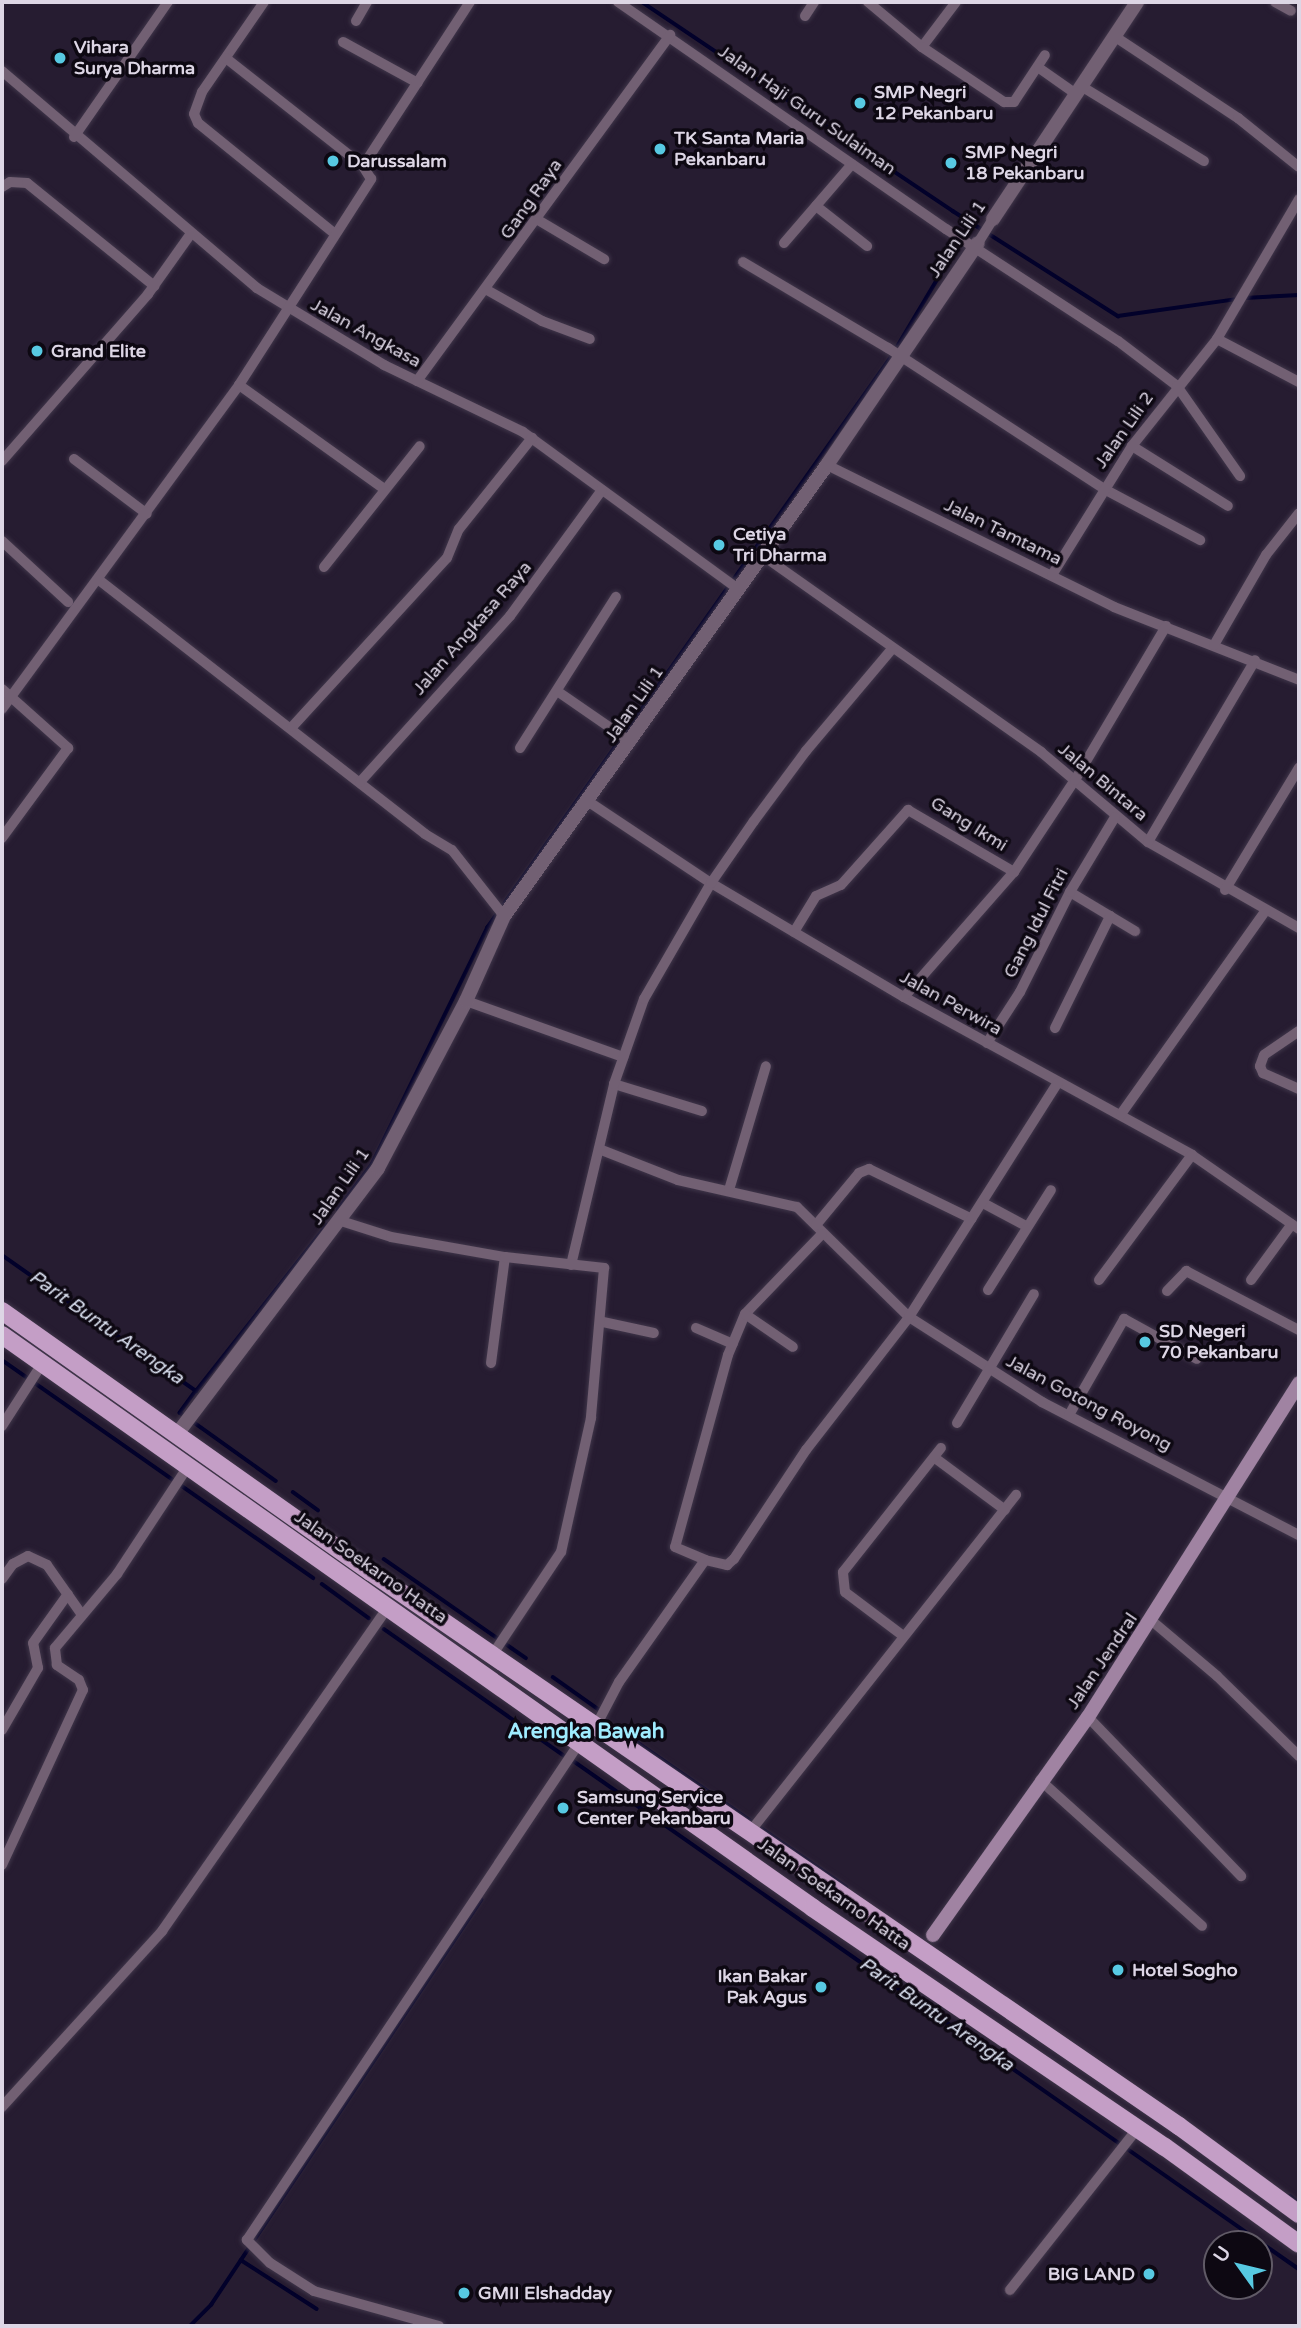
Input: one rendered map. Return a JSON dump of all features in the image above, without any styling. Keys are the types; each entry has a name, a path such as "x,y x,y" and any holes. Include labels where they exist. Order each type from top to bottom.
{"main road":[{"name":"Jalan Soekarno Hatta","path":"2,1311 184,1424 495,1651 600,1720 752,1829 927,1944 1299,2214"},
{"name":"Jalan Soekarno Hatta","path":"2,1335 35,1376 190,1465 580,1742 1128,2140 1165,2147 1299,2245"},
{"name":"Jalan Jendral","path":"927,1944 1040,1780 1088,1717 1152,1621 1299,1383"},
{"path":"1165,2147 1179,2126"}],"street":[{"path":"74,137 168,2"},
{"path":"264,2 197,101 194,114 198,123 334,233"},
{"path":"356,22 367,2"},
{"path":"362,166 470,2"},
{"name":"Jalan Haji Guru Sulaiman","path":"618,2 670,35 946,229 973,244 1118,341 1177,386 1240,476"},
{"path":"805,16 814,2"},
{"path":"868,2 922,47 1004,102 1014,102 1039,68 1045,55"},
{"path":"922,47 956,2"},
{"name":"Jalan Lili 1","path":"184,1424 341,1221 378,1168 466,1001 503,915 589,802 735,587 762,555 827,465 1137,2"},
{"path":"1275,2 1291,11"},
{"name":"Gang Raya","path":"417,381 488,290 670,35"},
{"path":"1114,36 1238,118 1299,167"},
{"path":"343,42 418,83"},
{"path":"2,709 239,386 289,310 334,233 370,182 362,166 226,58"},
{"path":"1039,68 1204,160"},
{"name":"Jalan Angkasa","path":"2,71 74,137 190,235 289,310 417,381 532,438 735,587"},
{"path":"784,243 852,164"},
{"path":"2,187 10,182 27,183 154,286"},
{"path":"1299,199 1289,216 1299,222"},
{"path":"816,206 867,246"},
{"name":"Jalan Lili 2","path":"1052,575 1132,446 1217,339 1289,216"},
{"path":"538,220 604,259"},
{"path":"2,461 154,286 190,235"},
{"path":"743,262 888,348 1104,489 1200,540"},
{"path":"488,290 542,321 590,339"},
{"path":"1217,339 1299,382"},
{"path":"239,386 384,489"},
{"path":"292,727 447,558 459,529 532,438"},
{"path":"324,567 419,446"},
{"path":"1132,446 1228,506"},
{"path":"74,459 147,514"},
{"name":"Jalan Tamtama","path":"827,465 1052,575 1166,626 1299,680"},
{"name":"Jalan Angkasa Raya","path":"360,782 510,616 601,490"},
{"path":"1214,645 1266,555 1299,513"},
{"path":"2,541 68,602"},
{"name":"Jalan Bintara","path":"762,555 843,609 892,649 1075,780 1115,817 1148,842 1225,890 1299,928"},
{"path":"99,580 452,850 503,915"},
{"path":"520,748 616,597"},
{"path":"904,997 1014,872 1075,780 1166,626"},
{"path":"571,1265 614,1084 644,999 710,883 806,751 892,649"},
{"path":"1148,842 1255,660"},
{"path":"2,689 68,748 2,838"},
{"path":"556,691 629,740"},
{"path":"1225,890 1299,768"},
{"name":"Jalan Perwira","path":"589,802 710,883 904,997 1192,1155 1296,1226"},
{"name":"Gang Ikmi","path":"794,932 816,896 841,885 908,810 1014,872"},
{"name":"Gang Idul Fitri","path":"988,1043 1020,992 1070,892 1115,817"},
{"path":"1070,892 1135,931"},
{"path":"1121,1114 1265,911"},
{"path":"1055,1028 1110,916"},
{"path":"466,1001 623,1057"},
{"path":"1299,1031 1264,1055 1260,1066 1263,1073 1299,1089"},
{"path":"729,1190 766,1066"},
{"path":"972,1219 869,1169 859,1173 819,1229 745,1314 728,1355 675,1548 705,1560 731,1563 806,1450 909,1317 984,1203 1058,1082"},
{"path":"614,1084 702,1111"},
{"name":"Jalan Gotong Royong","path":"599,1149 678,1180 787,1202 819,1229 909,1317 990,1370 1069,1415 1230,1496 1299,1535"},
{"path":"1099,1280 1192,1155"},
{"path":"988,1290 1051,1190"},
{"path":"984,1203 1026,1226"},
{"path":"341,1221 456,1251 604,1268 603,1322 591,1418 561,1552 495,1651"},
{"path":"1251,1280 1296,1226"},
{"path":"491,1363 506,1257"},
{"path":"1167,1291 1185,1271 1299,1329"},
{"path":"957,1423 1034,1294"},
{"path":"745,1314 793,1347"},
{"path":"1069,1415 1124,1319 1197,1359"},
{"path":"603,1322 654,1333"},
{"path":"696,1328 733,1344"},
{"path":"2,1426 35,1376"},
{"path":"902,1635 845,1592 843,1572 938,1453 1005,1510"},
{"path":"2,1866 82,1690 79,1680 57,1665 54,1653 190,1465"},
{"path":"752,1829 902,1635 1016,1495"},
{"path":"2,1579 13,1564 29,1556 47,1565 82,1615"},
{"path":"600,1720 623,1676 705,1560"},
{"path":"2,1730 38,1668 33,1643 68,1594"},
{"path":"2,2107 162,1931 389,1606"},
{"path":"1152,1621 1217,1676 1299,1756"},
{"path":"1088,1717 1241,1875"},
{"path":"439,2326 314,2291 252,2244 580,1742"},
{"path":"1040,1780 1202,1926"},
{"path":"1010,2290 1128,2140"}],"waterway":[{"path":"642,2 953,211 1118,316 1238,299"},
{"path":"338,1210 372,1164 487,928 891,357 971,223"},
{"path":"1245,298 1299,295"},
{"path":"196,1391 327,1225"},
{"name":"Parit Buntu Arengka","path":"2,1255 196,1391 180,1413 186,1416"},
{"name":"Parit Buntu Arengka","path":"2,1360 313,1578"},
{"name":"Parit Buntu Arengka","path":"192,1421 276,1481"},
{"name":"Parit Buntu Arengka","path":"293,1492 318,1510"},
{"name":"Parit Buntu Arengka","path":"384,1559 526,1658"},
{"name":"Parit Buntu Arengka","path":"322,1584 369,1618"},
{"name":"Parit Buntu Arengka","path":"384,1629 565,1756"},
{"name":"Parit Buntu Arengka","path":"553,1677 601,1711"},
{"name":"Parit Buntu Arengka","path":"621,1731 846,1887"},
{"name":"Parit Buntu Arengka","path":"572,1760 1299,2269"},
{"path":"190,2326 211,2305 481,1900"},
{"name":"Parit Buntu Arengka","path":"1290,2196 1299,2203"},
{"path":"241,2260 317,2309"}],"place":[{"name":"Vihara Surya Dharma","path":"60,58"},
{"name":"SMP Negri 12 Pekanbaru","path":"860,103"},
{"name":"TK Santa Maria Pekanbaru","path":"660,149"},
{"name":"Darussalam","path":"333,161"},
{"name":"SMP Negri 18 Pekanbaru","path":"951,163"},
{"name":"Grand Elite","path":"37,351"},
{"name":"Cetiya Tri Dharma","path":"719,545"},
{"name":"SD Negeri 70 Pekanbaru","path":"1145,1342"},
{"name":"Samsung Service Center Pekanbaru","path":"563,1808"},
{"name":"Hotel Sogho","path":"1118,1970"},
{"name":"Ikan Bakar Pak Agus","path":"821,1987"},
{"name":"BIG LAND","path":"1149,2274"},
{"name":"GMII Elshadday","path":"464,2293"}],"district":[{"name":"Arengka Bawah","path":"586,1732"}]}
